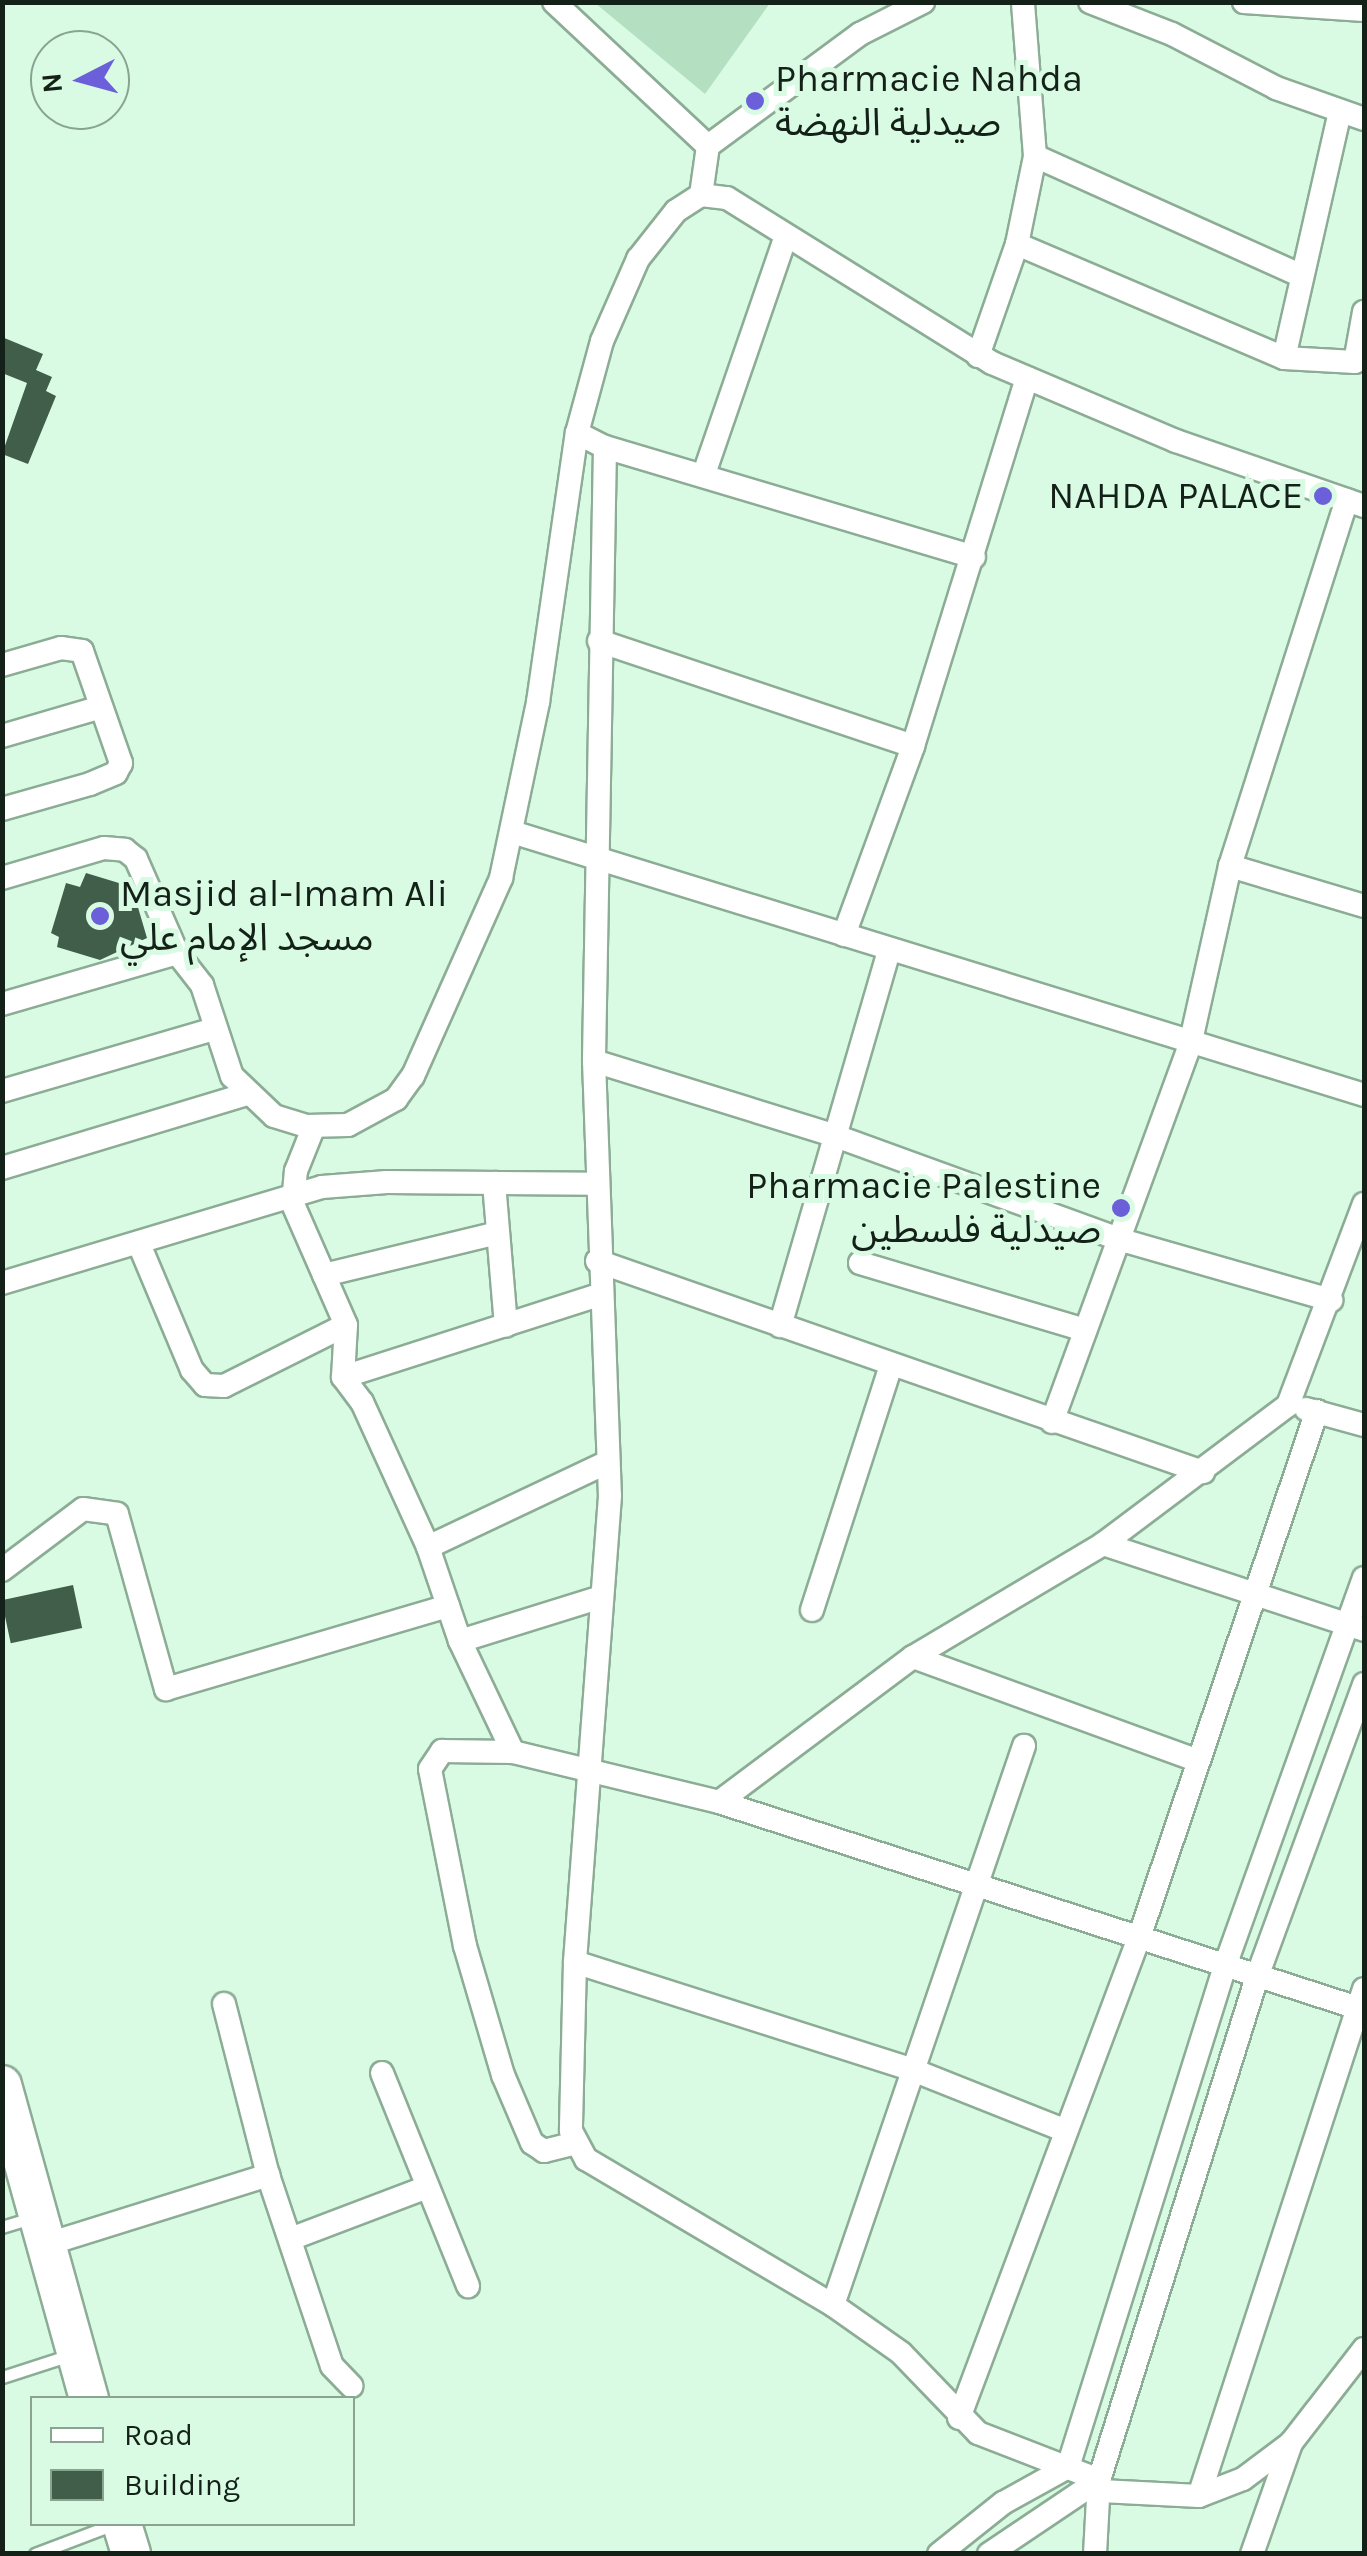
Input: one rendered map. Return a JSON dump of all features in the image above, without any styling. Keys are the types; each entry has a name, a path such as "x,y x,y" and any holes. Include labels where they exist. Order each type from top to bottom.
{"main road":[{"path":"2,2085 88,2396"},
{"path":"119,2526 130,2554"}],"street":[{"path":"554,2 708,146"},
{"path":"702,195 708,146 860,34 924,2"},
{"path":"978,356 1018,244 1034,156 1023,2"},
{"path":"1090,2 1364,118"},
{"path":"1244,2 1364,10"},
{"path":"1284,358 1340,111"},
{"path":"1034,156 1302,276"},
{"path":"2,878 104,848 125,850 136,859 177,953 196,972 214,1028 246,1094 285,1121 314,1126 348,1124 383,1112 413,1076 501,878 578,433 602,341 638,259 676,211 702,195 727,198 784,239 978,356 1176,441 1356,503 1230,866 1190,1045 1052,1422"},
{"path":"705,471 784,239"},
{"path":"1018,244 1284,358 1354,362 1364,312"},
{"path":"844,935 913,746 1027,378"},
{"path":"578,433 605,446 705,471 974,556"},
{"path":"605,446 594,858 594,1061 597,1261 608,1462 575,1962 568,2115 576,2143 586,2160 833,2306 917,2367 959,2418 993,2440 1068,2467 1100,2486 1199,2496 1244,2480 1291,2443 1364,2349"},
{"path":"599,642 913,746"},
{"path":"2,665 77,648 90,660 120,770 2,809"},
{"path":"2,736 101,707"},
{"path":"512,832 1190,1045 1364,1095"},
{"path":"1230,866 1364,906"},
{"path":"780,1326 889,950"},
{"path":"2,1004 177,953"},
{"path":"2,1091 214,1028"},
{"path":"594,1061 833,1136 1118,1240 1331,1300"},
{"path":"2,1168 246,1094"},
{"path":"314,1126 291,1193 346,1325 343,1377 362,1402 428,1547 460,1641 514,1752"},
{"path":"2,1283 140,1244 291,1193 387,1182 596,1184"},
{"path":"494,1183 506,1325"},
{"path":"719,1802 913,1656 1103,1544 1288,1405 1331,1300 1364,1204"},
{"path":"324,1275 498,1233"},
{"path":"140,1244 192,1370 205,1385 224,1386 346,1325"},
{"path":"597,1261 1202,1472"},
{"path":"860,1263 1085,1330"},
{"path":"343,1377 599,1295"},
{"path":"812,1610 891,1365"},
{"path":"1288,1405 1364,1425"},
{"path":"959,2418 1140,1935 1317,1412"},
{"path":"428,1547 608,1462"},
{"path":"2,1570 83,1509 117,1514 166,1689 448,1606"},
{"path":"1103,1544 1356,1627"},
{"path":"939,2554 1003,2503 1068,2467 1225,1966 1356,1627 1364,1578"},
{"path":"460,1641 601,1597"},
{"path":"913,1656 1199,1760"},
{"path":"1095,2554 1100,2486 1257,1976 1364,1684"},
{"path":"833,2306 1024,1746"},
{"path":"576,2143 538,2148 519,2122 465,1946 430,1769 442,1751 514,1752 588,1766 719,1802 1140,1935 1257,1976 1362,2002 1199,2496"},
{"path":"575,1962 914,2070 1064,2130"},
{"path":"224,2004 268,2175 293,2238 332,2366 351,2386"},
{"path":"382,2073 468,2286"},
{"path":"44,2230 268,2175"},
{"path":"293,2238 427,2187"},
{"path":"1252,2554 1291,2443"},
{"path":"988,2554 1100,2486"}],"lane":[{"path":"2,2227 44,2230"},
{"path":"2,2377 77,2352"},
{"path":"35,2554 112,2526"}],"green space":[{"path":"595,3 770,3 705,94"}],"building":[{"path":"2,337 43,354 36,370 52,377 46,391 56,396 28,464 2,454 27,383 2,373"},
{"name":"Masjid al-Imam Ali مسجد الإمام علي","path":"86,873 132,887 147,938 100,960 57,947 59,937 51,933 66,883 80,887"},
{"path":"73,1585 82,1628 11,1643 2,1600"}],"place":[{"name":"Pharmacie Nahda صيدلية النهضة","path":"755,101"},
{"name":"NAHDA PALACE","path":"1323,496"},
{"name":"Masjid al-Imam Ali مسجد الإمام علي","path":"100,916"},
{"name":"Pharmacie Palestine صيدلية فلسطين","path":"1121,1208"}]}
